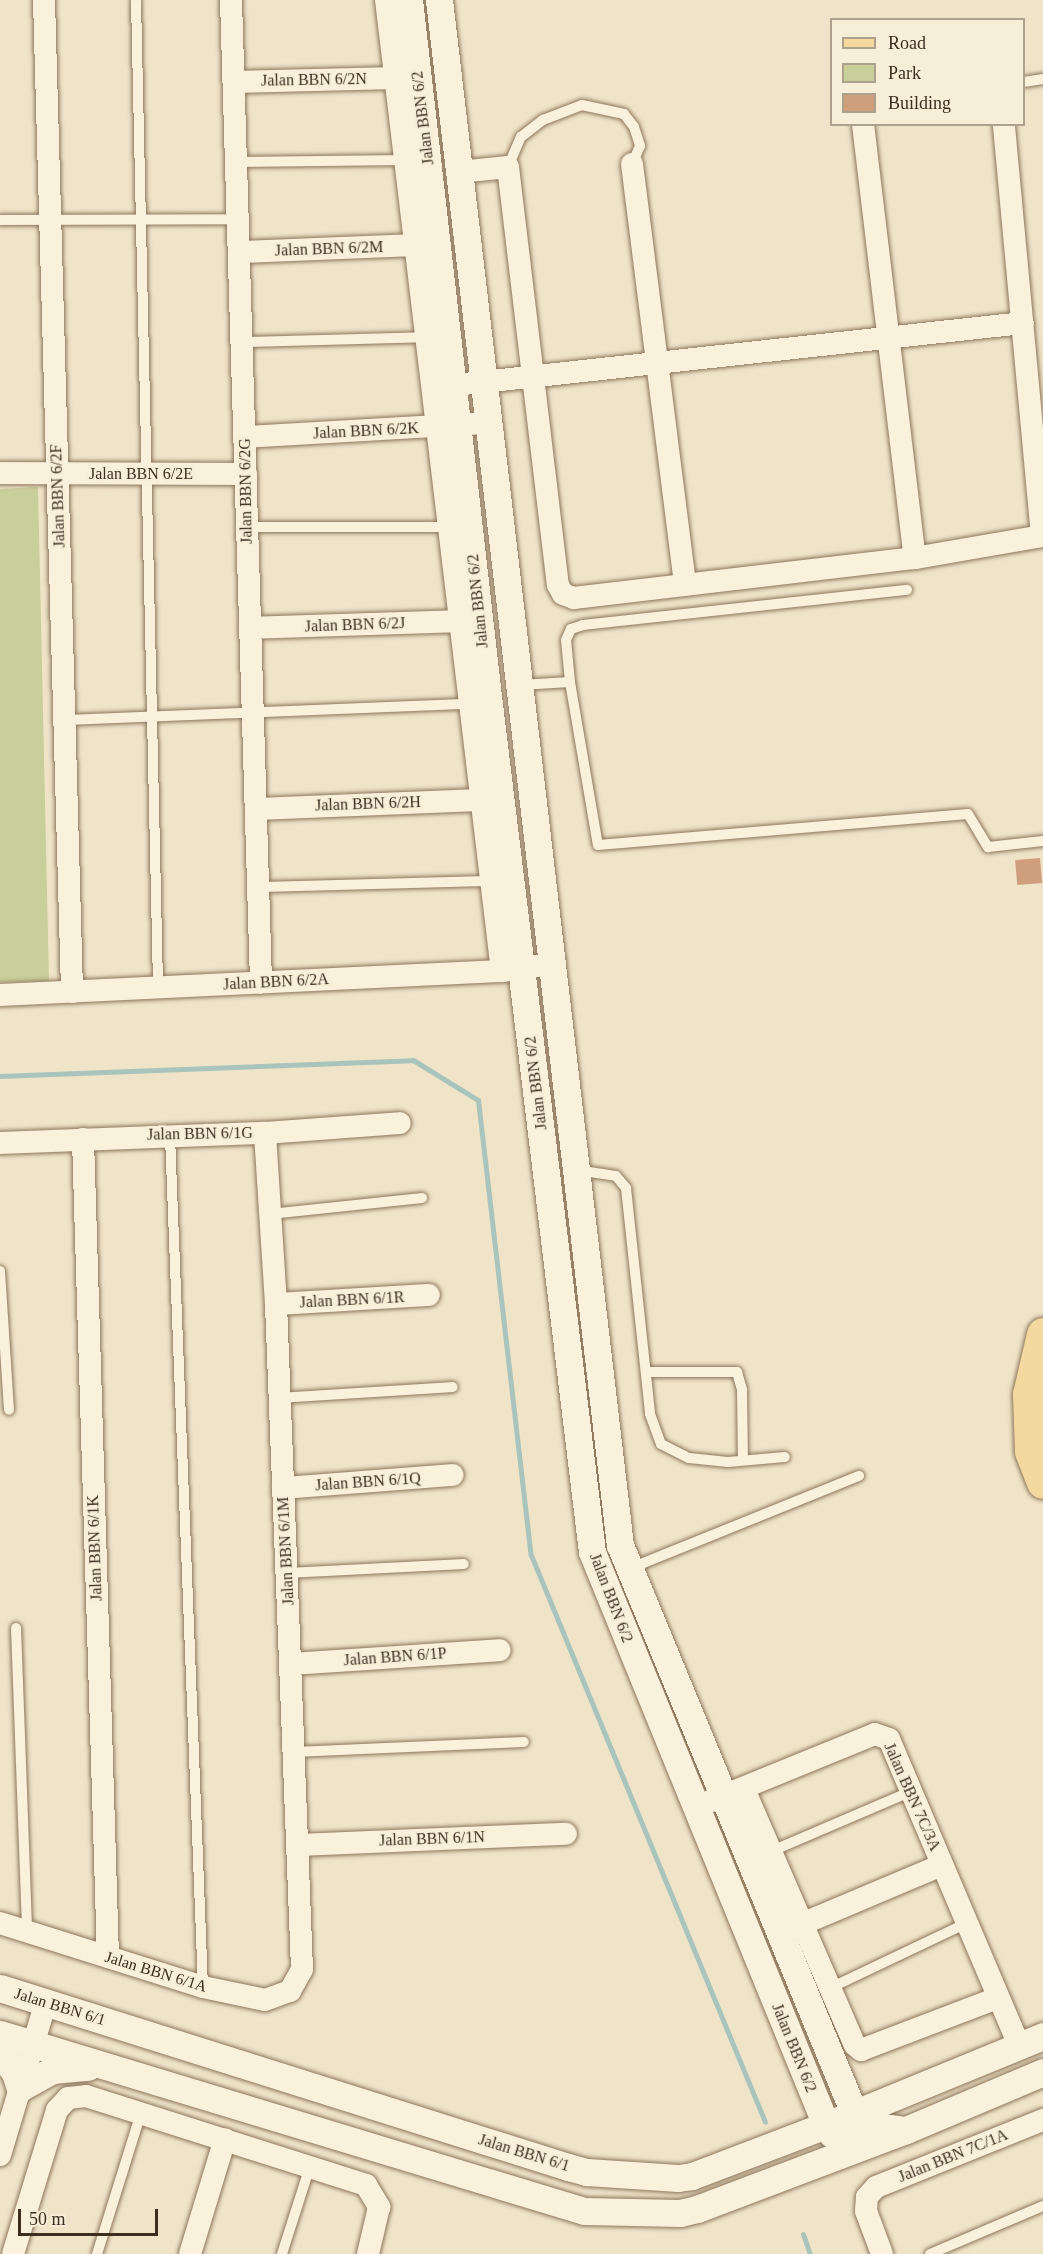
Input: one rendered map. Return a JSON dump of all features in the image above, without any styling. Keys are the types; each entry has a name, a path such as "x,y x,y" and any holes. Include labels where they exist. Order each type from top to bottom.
{"main road":[{"path":"1043,1334 1029,1394 1031,1452 1043,1482"}],"street":[{"name":"Jalan BBN 6/2F","path":"44,0 72,992"},
{"name":"Jalan BBN 6/2G","path":"231,0 241,252 261,983"},
{"path":"386,0 428,336 448,427 449,527 491,881 512,969"},
{"name":"Jalan BBN 6/2","path":"409,0 456,385 448,427 512,969 592,1552 825,2125"},
{"name":"Jalan BBN 6/2","path":"439,0 485,382 516,685 620,1545 733,1792 854,2113"},
{"name":"Jalan BBN 6/2N","path":"234,82 395,78"},
{"path":"863,126 892,338 915,558"},
{"path":"459,172 508,167 558,585 563,594 574,598 915,558 1042,536 1004,126"},
{"path":"632,164 685,585"},
{"name":"Jalan BBN 6/2M","path":"241,252 417,245"},
{"path":"456,385 533,379 1023,323"},
{"name":"Jalan BBN 6/2K","path":"245,437 488,423"},
{"name":"Jalan BBN 6/2E","path":"0,473 246,474"},
{"name":"Jalan BBN 6/2J","path":"250,628 460,621"},
{"name":"Jalan BBN 6/2H","path":"256,809 481,800"},
{"name":"Jalan BBN 6/2A","path":"0,995 512,969 551,964"},
{"name":"Jalan BBN 6/1G","path":"0,1143 170,1134 265,1133 400,1123"},
{"name":"Jalan BBN 6/1M","path":"265,1133 276,1304 302,1969"},
{"name":"Jalan BBN 6/1K","path":"83,1139 108,1957"},
{"name":"Jalan BBN 6/1R","path":"276,1304 429,1295"},
{"name":"Jalan BBN 6/1Q","path":"283,1488 453,1475"},
{"name":"Jalan BBN 6/1P","path":"291,1664 500,1650"},
{"name":"Jalan BBN 7C/3A","path":"696,1807 875,1734 889,1739 997,1998 1031,2041"},
{"path":"733,1792 772,1851 802,1924 832,1987 855,2046 861,2050 997,1998"},
{"name":"Jalan BBN 6/1N","path":"298,1845 566,1834"},
{"path":"802,1924 942,1865"},
{"name":"Jalan BBN 6/1A","path":"0,1923 203,1987 265,2000 290,1991 302,1969"},
{"name":"Jalan BBN 6/1","path":"0,1988 587,2172 692,2176 825,2125 1031,2041"},
{"path":"0,2156 46,2002"},
{"path":"0,2034 584,2211 688,2211 906,2130 1043,2072"},
{"path":"0,2052 15,2073 20,2088"},
{"path":"20,2088 39,2075 67,2066 110,2068"},
{"path":"13,2254 57,2110 68,2098 86,2096 366,2185 379,2207 368,2254"},
{"name":"Jalan BBN 7C/1A","path":"882,2254 866,2211 867,2197 876,2187 1043,2120"},
{"path":"825,2125 832,2134 842,2137 884,2127 906,2130"},
{"path":"190,2254 225,2139"}],"lane":[{"path":"136,0 158,987"},
{"path":"1025,82 1043,79"},
{"path":"508,167 521,137 543,120 582,105 624,114 634,127 640,146 632,164"},
{"path":"237,162 406,160"},
{"path":"0,220 239,219"},
{"path":"243,342 428,336"},
{"path":"247,526 449,527"},
{"path":"907,590 570,629 566,640 570,682 594,838 598,845 968,814 988,847 1043,841"},
{"path":"516,685 570,682"},
{"path":"64,720 253,715 470,704"},
{"path":"258,887 491,881"},
{"path":"170,1134 203,1987"},
{"path":"576,1170 616,1176 626,1188 650,1414 661,1444 689,1458 743,1460 785,1457"},
{"path":"270,1214 422,1198"},
{"path":"0,1271 9,1410"},
{"path":"647,1372 736,1372 742,1390 743,1460"},
{"path":"279,1398 453,1387"},
{"path":"630,1569 859,1476"},
{"path":"287,1573 464,1564"},
{"path":"16,1628 27,1932"},
{"path":"293,1752 524,1742"},
{"path":"772,1851 912,1791"},
{"path":"832,1987 967,1923"},
{"path":"97,2254 141,2113"},
{"path":"282,2254 310,2166"},
{"path":"930,2254 1043,2206"}],"green space":[{"path":"38,487 49,981 0,982 0,489"}],"building":[{"path":"1040,858 1042,883 1017,885 1015,860"}],"waterway":[{"path":"0,1076 413,1060 478,1100 531,1555 765,2122"},
{"path":"803,2234 810,2254"}]}
